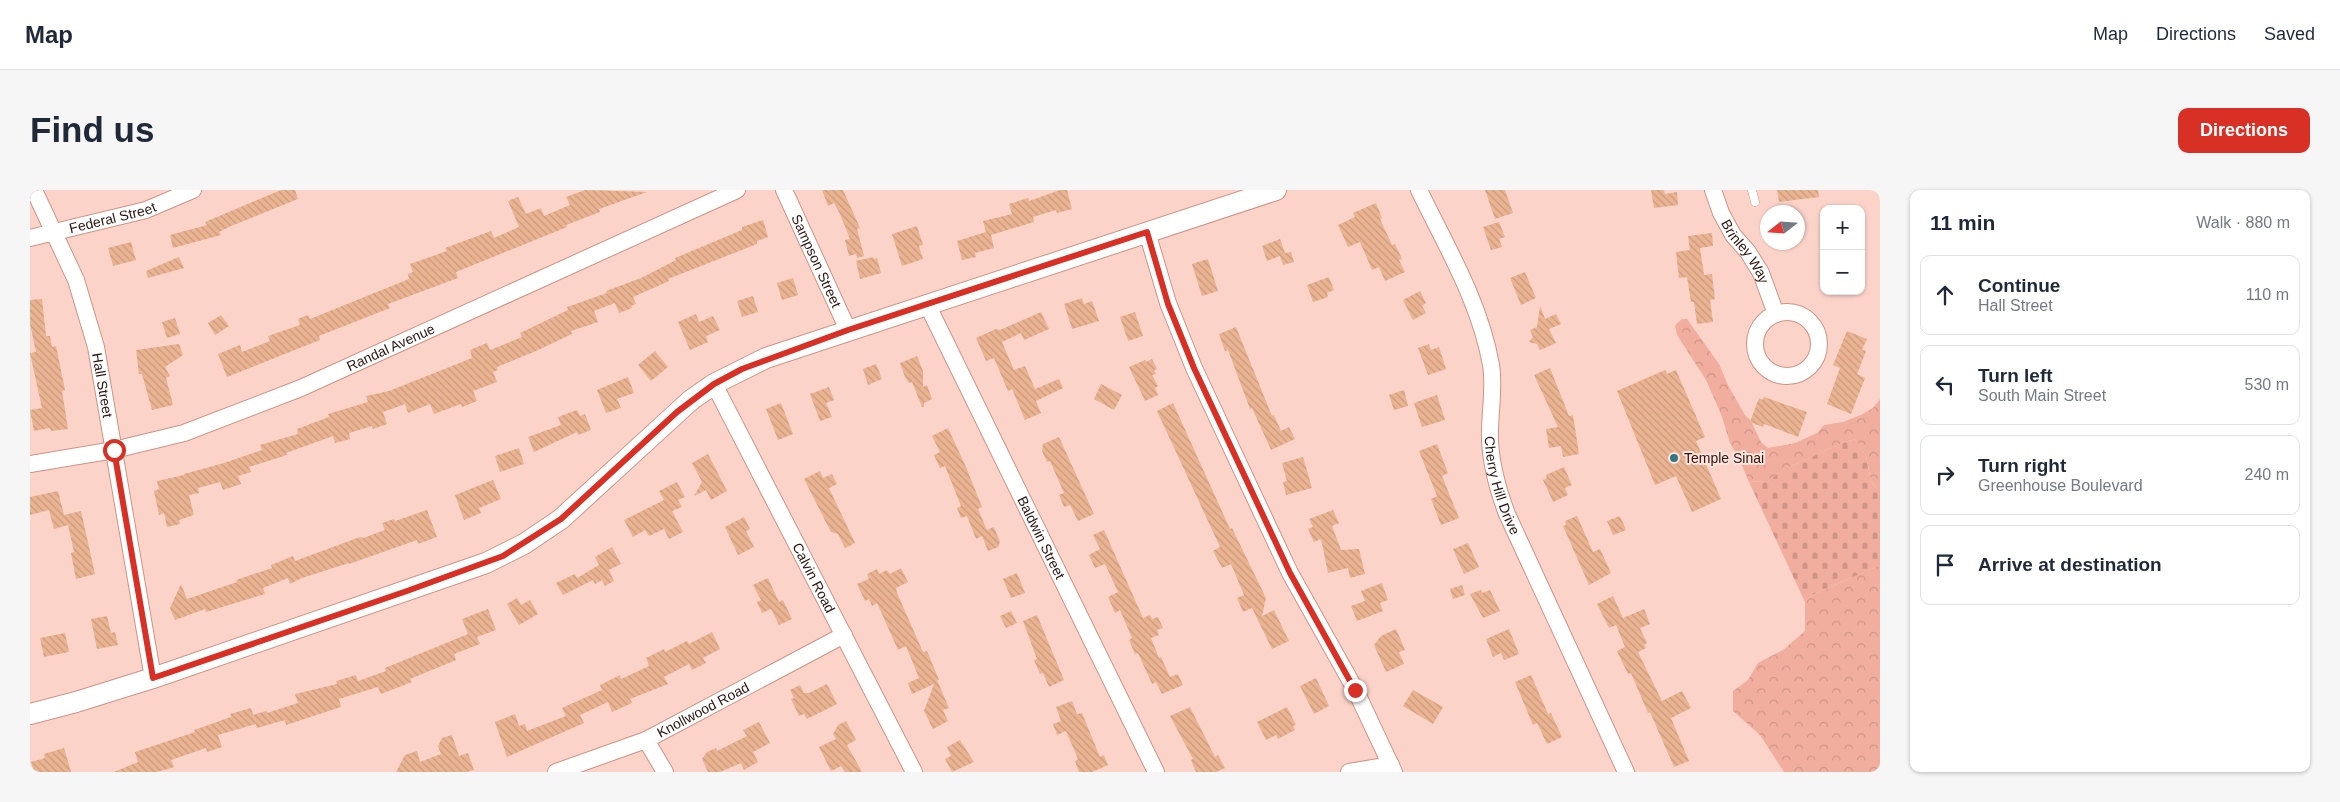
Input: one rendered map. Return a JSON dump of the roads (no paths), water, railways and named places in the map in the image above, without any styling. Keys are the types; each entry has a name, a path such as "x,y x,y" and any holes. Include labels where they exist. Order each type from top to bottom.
{"street":[{"name":"Hall Street","path":"34,190 76,280 87,311 96,347 153,678"},
{"name":"Federal Street","path":"30,238 146,210 193,190"},
{"name":"Randal Avenue","path":"30,464 114,450 184,432 301,388 737,190"},
{"name":"Sampson Street","path":"784,190 848,330"},
{"path":"30,714 153,678 503,556 561,519 677,412 714,384 766,358 1276,190"},
{"name":"Cherry Hill Drive","path":"1418,190 1467,290 1483,329 1491,367 1490,440 1495,481 1507,514 1626,772"},
{"name":"Brinley Way","path":"1713,190 1721,213 1732,234 1748,252 1761,273 1776,314"},
{"path":"1147,232 1168,304 1194,368 1290,573 1355,690 1392,769 1348,772"},
{"name":"Baldwin Street","path":"927,304 1156,772"},
{"name":"Calvin Road","path":"714,384 914,772"},
{"name":"Knollwood Road","path":"556,772 646,740 844,635"},
{"path":"646,740 665,772"}],"lane":[{"path":"1752,190 1754,202"}],"place":[{"name":"Temple Sinai","path":"1674,458"}]}
